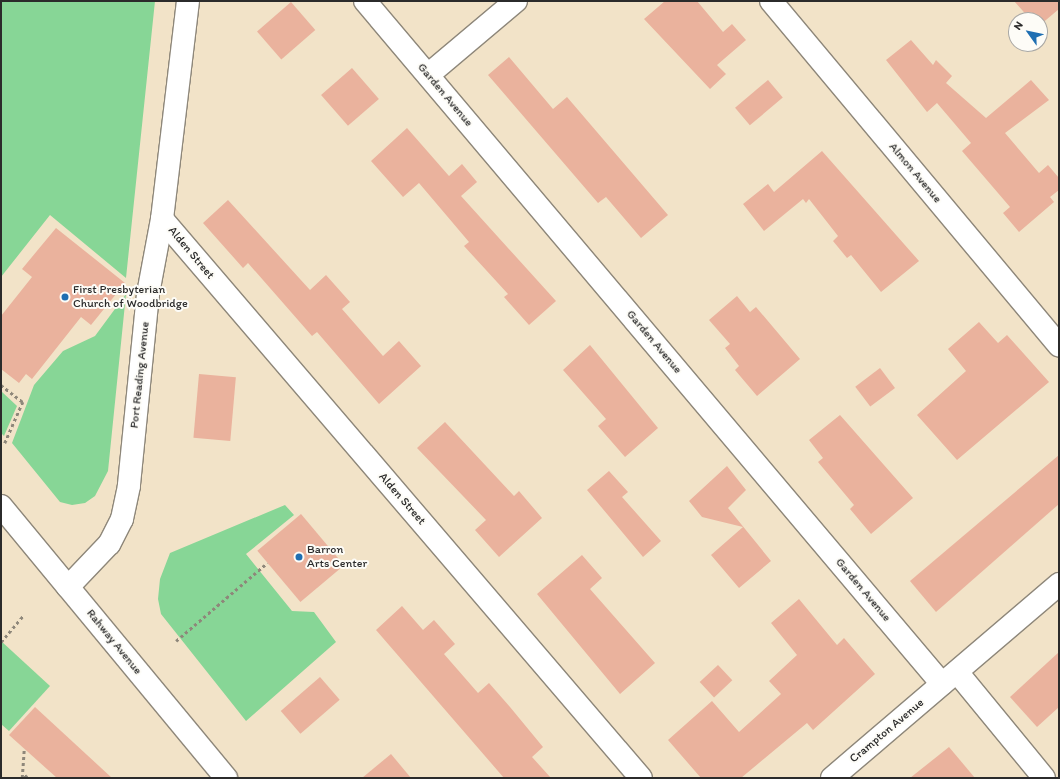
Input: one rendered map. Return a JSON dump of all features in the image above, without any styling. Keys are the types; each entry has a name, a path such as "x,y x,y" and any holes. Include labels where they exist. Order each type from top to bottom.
{"street":[{"name":"Port Reading Avenue","path":"68,587 109,544 122,519 129,486 148,294 162,219 188,1"},
{"name":"Garden Avenue","path":"365,1 950,678 1044,778"},
{"path":"428,75 516,1"},
{"name":"Almon Avenue","path":"771,1 1059,345"},
{"name":"Alden Street","path":"162,219 641,778"},
{"name":"Rahway Avenue","path":"1,506 226,778"},
{"name":"Crampton Avenue","path":"832,778 1059,584"}],"path":[{"path":"1,385 23,402 5,443"},
{"path":"176,641 267,563"},
{"path":"1,642 23,616"},
{"path":"24,748 25,775 28,778"},
{"path":"22,778 25,775"}],"green space":[{"path":"1,1 155,1 126,278 50,215 1,277"},
{"path":"126,294 108,471 95,496 85,503 72,505 60,502 12,443 34,385 63,351 95,336"},
{"path":"1,391 17,406 4,436 1,433"},
{"path":"285,505 294,515 246,554 292,611 314,612 336,642 246,721 161,614 158,599 160,579 170,553"},
{"path":"1,641 50,686 9,731 1,724"}],"building":[{"path":"665,1 697,1 723,32 732,24 746,40 717,65 726,74 710,89 644,19"},
{"path":"1014,1 1059,1 1059,9 1048,18 1048,12 1024,12"},
{"path":"291,2 315,30 281,59 257,32"},
{"path":"911,40 933,65 936,60 952,76 946,83 986,118 1031,80 1049,100 1005,133 1039,173 1048,165 1059,178 1059,190 1050,197 1054,202 1019,232 1003,213 1010,207 962,151 971,143 937,103 927,112 886,60"},
{"path":"509,57 553,109 567,97 668,215 641,238 606,197 598,203 488,75"},
{"path":"352,68 379,99 348,126 321,95"},
{"path":"768,80 783,98 750,125 735,108"},
{"path":"407,128 449,176 462,164 477,182 461,196 556,301 529,325 504,297 508,294 464,246 469,242 419,183 403,197 371,161"},
{"path":"822,151 919,261 881,292 851,255 847,258 833,241 838,236 809,199 806,203 803,199 764,231 743,204 768,184 774,192"},
{"path":"228,200 310,290 326,275 350,302 342,309 383,356 399,341 421,366 379,404 317,332 312,336 248,263 243,268 203,223"},
{"name":"First Presbyterian Church of Woodbridge","path":"56,228 125,283 91,325 81,317 32,379 26,374 19,383 1,369 1,316 32,277 22,269"},
{"path":"737,296 750,312 756,307 800,359 757,396 735,370 739,366 725,348 730,344 709,320"},
{"path":"979,322 998,343 1007,335 1049,382 957,460 917,415 966,371 948,349"},
{"path":"590,345 658,428 625,457 598,426 606,419 563,370"},
{"path":"880,368 895,388 870,407 855,387"},
{"path":"199,374 236,377 230,441 193,438"},
{"path":"840,415 913,498 871,534 850,509 854,505 818,462 823,458 809,440"},
{"path":"445,422 514,496 519,491 542,518 499,557 475,530 486,520 417,448"},
{"path":"1059,455 1059,504 936,612 910,581"},
{"path":"727,466 746,490 728,508 771,561 739,588 711,555 743,527 702,517 689,501"},
{"path":"609,471 628,492 622,497 661,541 643,557 587,490"},
{"name":"Barron Arts Center","path":"301,514 344,565 300,602 257,551"},
{"path":"582,555 602,578 590,589 655,663 620,694 537,594"},
{"path":"799,599 837,645 844,638 875,674 813,730 807,723 741,778 701,778 668,740 712,701 739,732 781,694 769,681 797,655 771,623"},
{"path":"402,606 423,630 434,620 455,644 444,654 478,693 489,683 510,707 543,747 532,757 551,778 504,778 376,630"},
{"path":"1059,652 1059,707 1037,727 1010,697"},
{"path":"718,665 732,680 714,697 700,682"},
{"path":"320,677 340,700 300,734 281,711"},
{"path":"35,707 112,778 57,778 9,735"},
{"path":"949,747 975,778 910,778"},
{"path":"391,754 411,778 362,778"}],"place":[{"name":"First Presbyterian Church of Woodbridge","path":"65,297"},
{"name":"Barron Arts Center","path":"299,557"}]}
